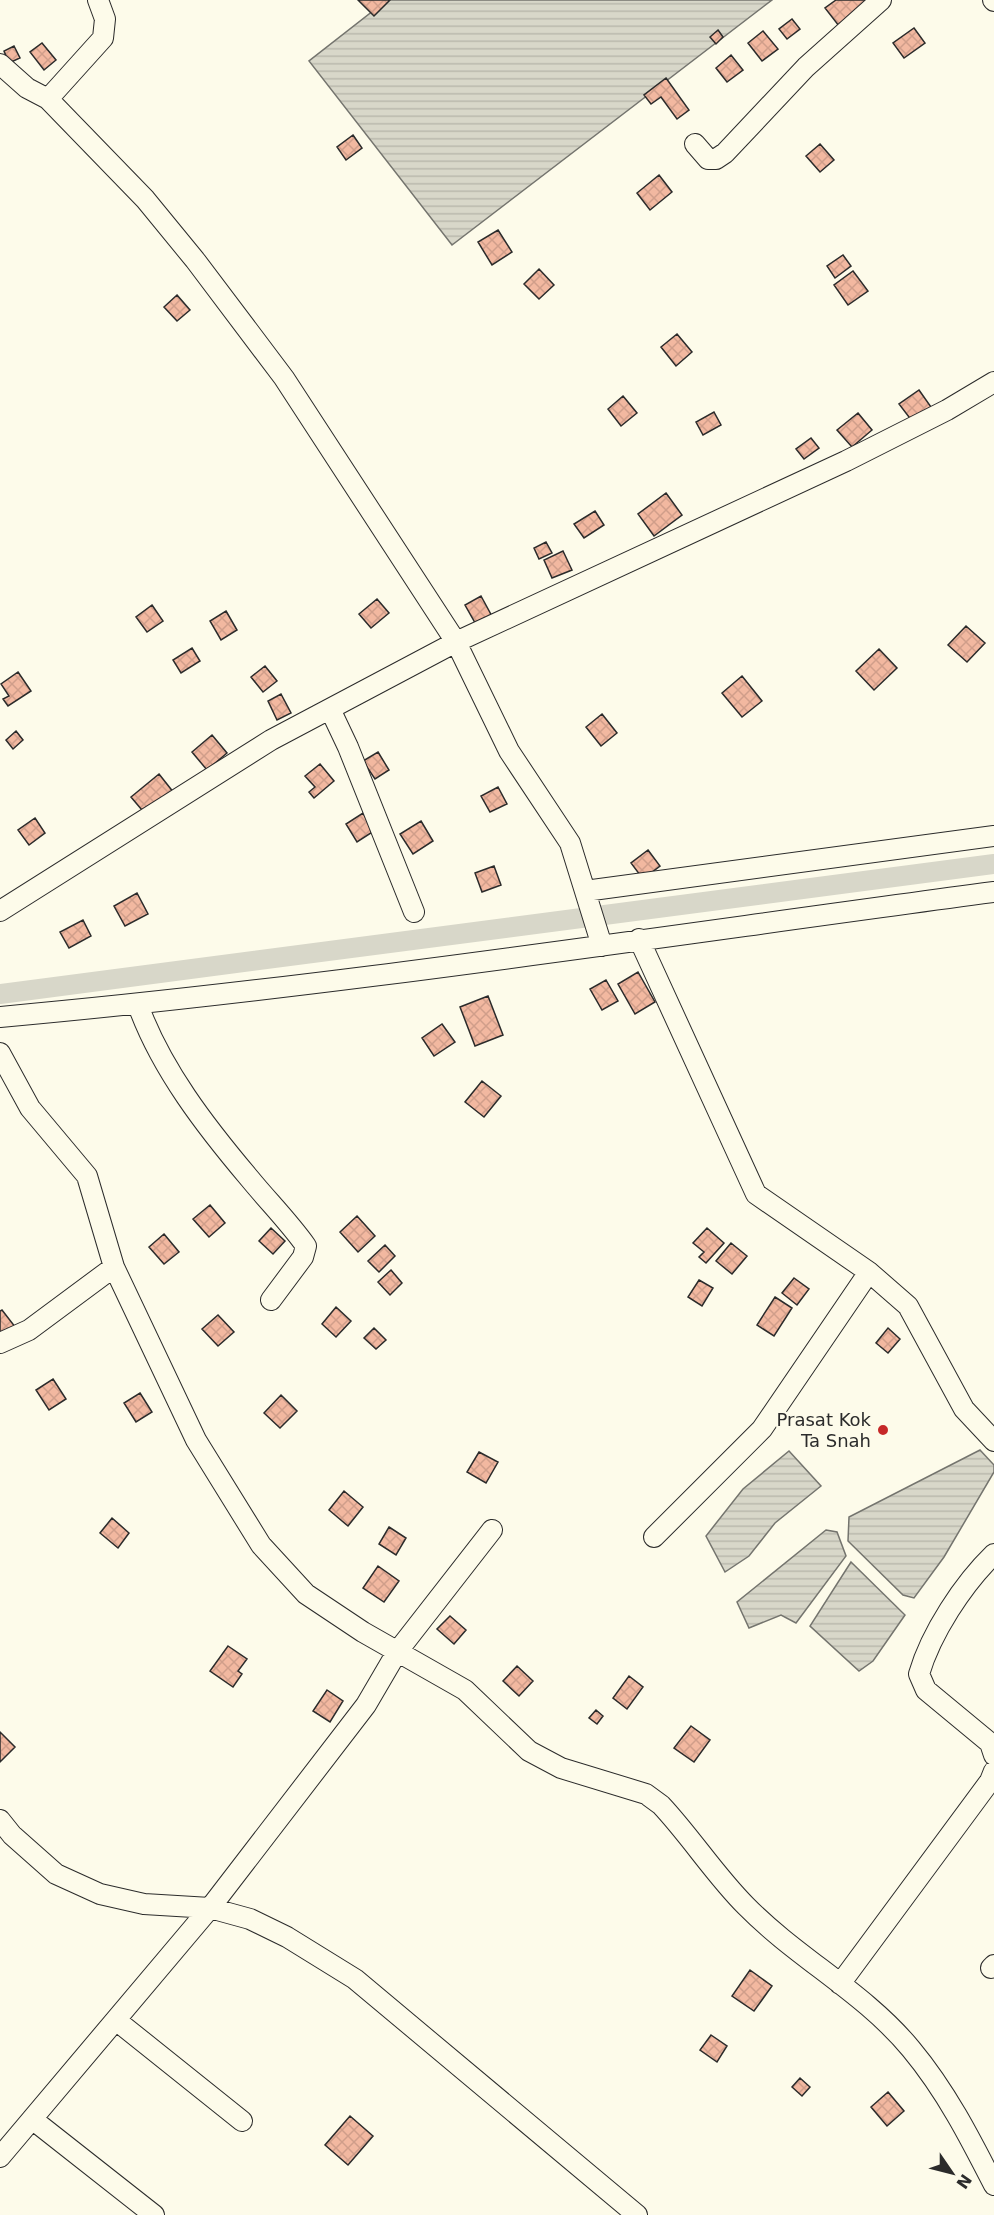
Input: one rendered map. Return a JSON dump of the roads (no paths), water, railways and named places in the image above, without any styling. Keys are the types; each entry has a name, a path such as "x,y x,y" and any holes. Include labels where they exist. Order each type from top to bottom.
{"street":[{"path":"48,99 103,38 105,19 98,0"},
{"path":"695,144 708,159 716,159 725,153 806,67 881,0"},
{"path":"0,64 27,88 48,99 145,200 195,260 284,378 456,642 509,751 570,843 602,946"},
{"path":"0,911 271,740 456,642 846,461 947,410 994,382"},
{"path":"330,709 348,747 414,912"},
{"path":"585,891 994,836"},
{"path":"0,1017 138,1005 602,946 639,939 994,892"},
{"path":"639,939 756,1194 869,1272 909,1306 964,1409 994,1441"},
{"path":"138,1005 148,1034 186,1096 249,1178 306,1246 303,1257 271,1300"},
{"path":"0,1053 30,1108 87,1176 114,1267 196,1440 261,1545 306,1594 397,1652 465,1690 529,1751 561,1768 646,1794 661,1804 745,1905 802,1956 858,1998 911,2048 955,2109 994,2185"},
{"path":"0,1343 29,1330 114,1267"},
{"path":"654,1537 762,1429 869,1272"},
{"path":"0,2157 210,1908 366,1705 397,1652 492,1530"},
{"path":"994,1554 974,1574 925,1652 919,1674 926,1690 990,1743 994,1755"},
{"path":"840,1984 990,1781 994,1772"},
{"path":"0,1820 12,1835 56,1874 100,1894 144,1904 210,1908 250,1919 287,1937 354,1979 637,2215"},
{"path":"117,2021 242,2121"},
{"path":"32,2119 154,2215"}],"waterway":[{"path":"0,994 994,864"}],"place":[{"name":"Prasat Kok Ta Snah","path":"883,1430"}]}
